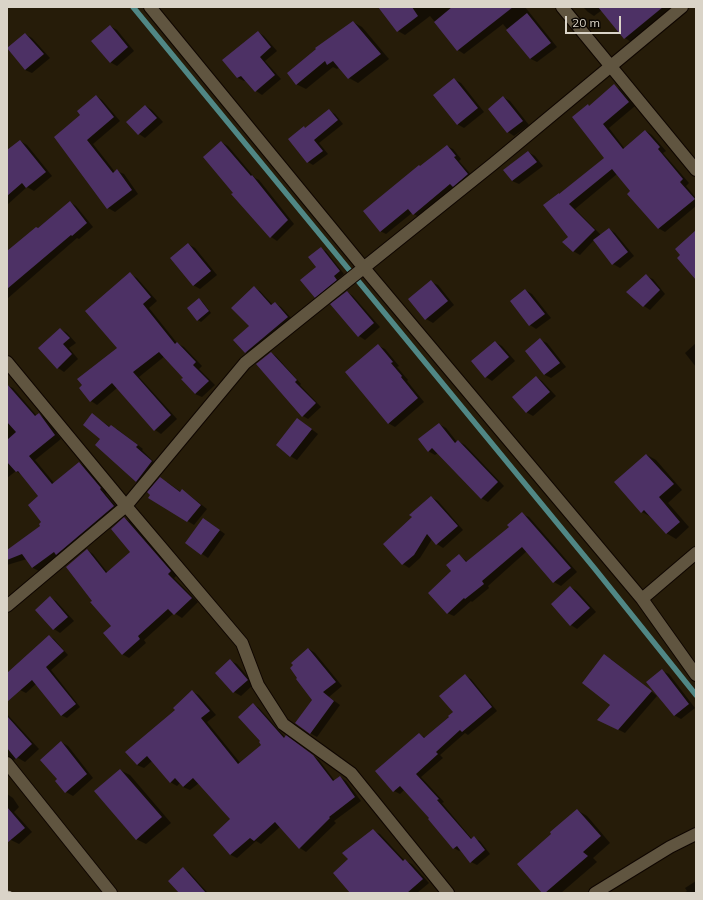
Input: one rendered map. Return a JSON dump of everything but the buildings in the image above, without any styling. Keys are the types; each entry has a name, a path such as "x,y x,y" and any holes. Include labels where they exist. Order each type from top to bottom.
{"street":[{"path":"150,7 364,268 642,599 696,675"},
{"path":"562,7 696,170"},
{"path":"7,606 126,506 245,363 493,164 682,7"},
{"path":"7,362 242,643 258,685 283,724 351,773 448,893"},
{"path":"642,599 696,553"},
{"path":"7,763 111,893"},
{"path":"595,893 670,847 696,834"}],"waterway":[{"path":"133,7 595,569 696,695"}],"railway":[{"path":"7,892 11,893"}]}
